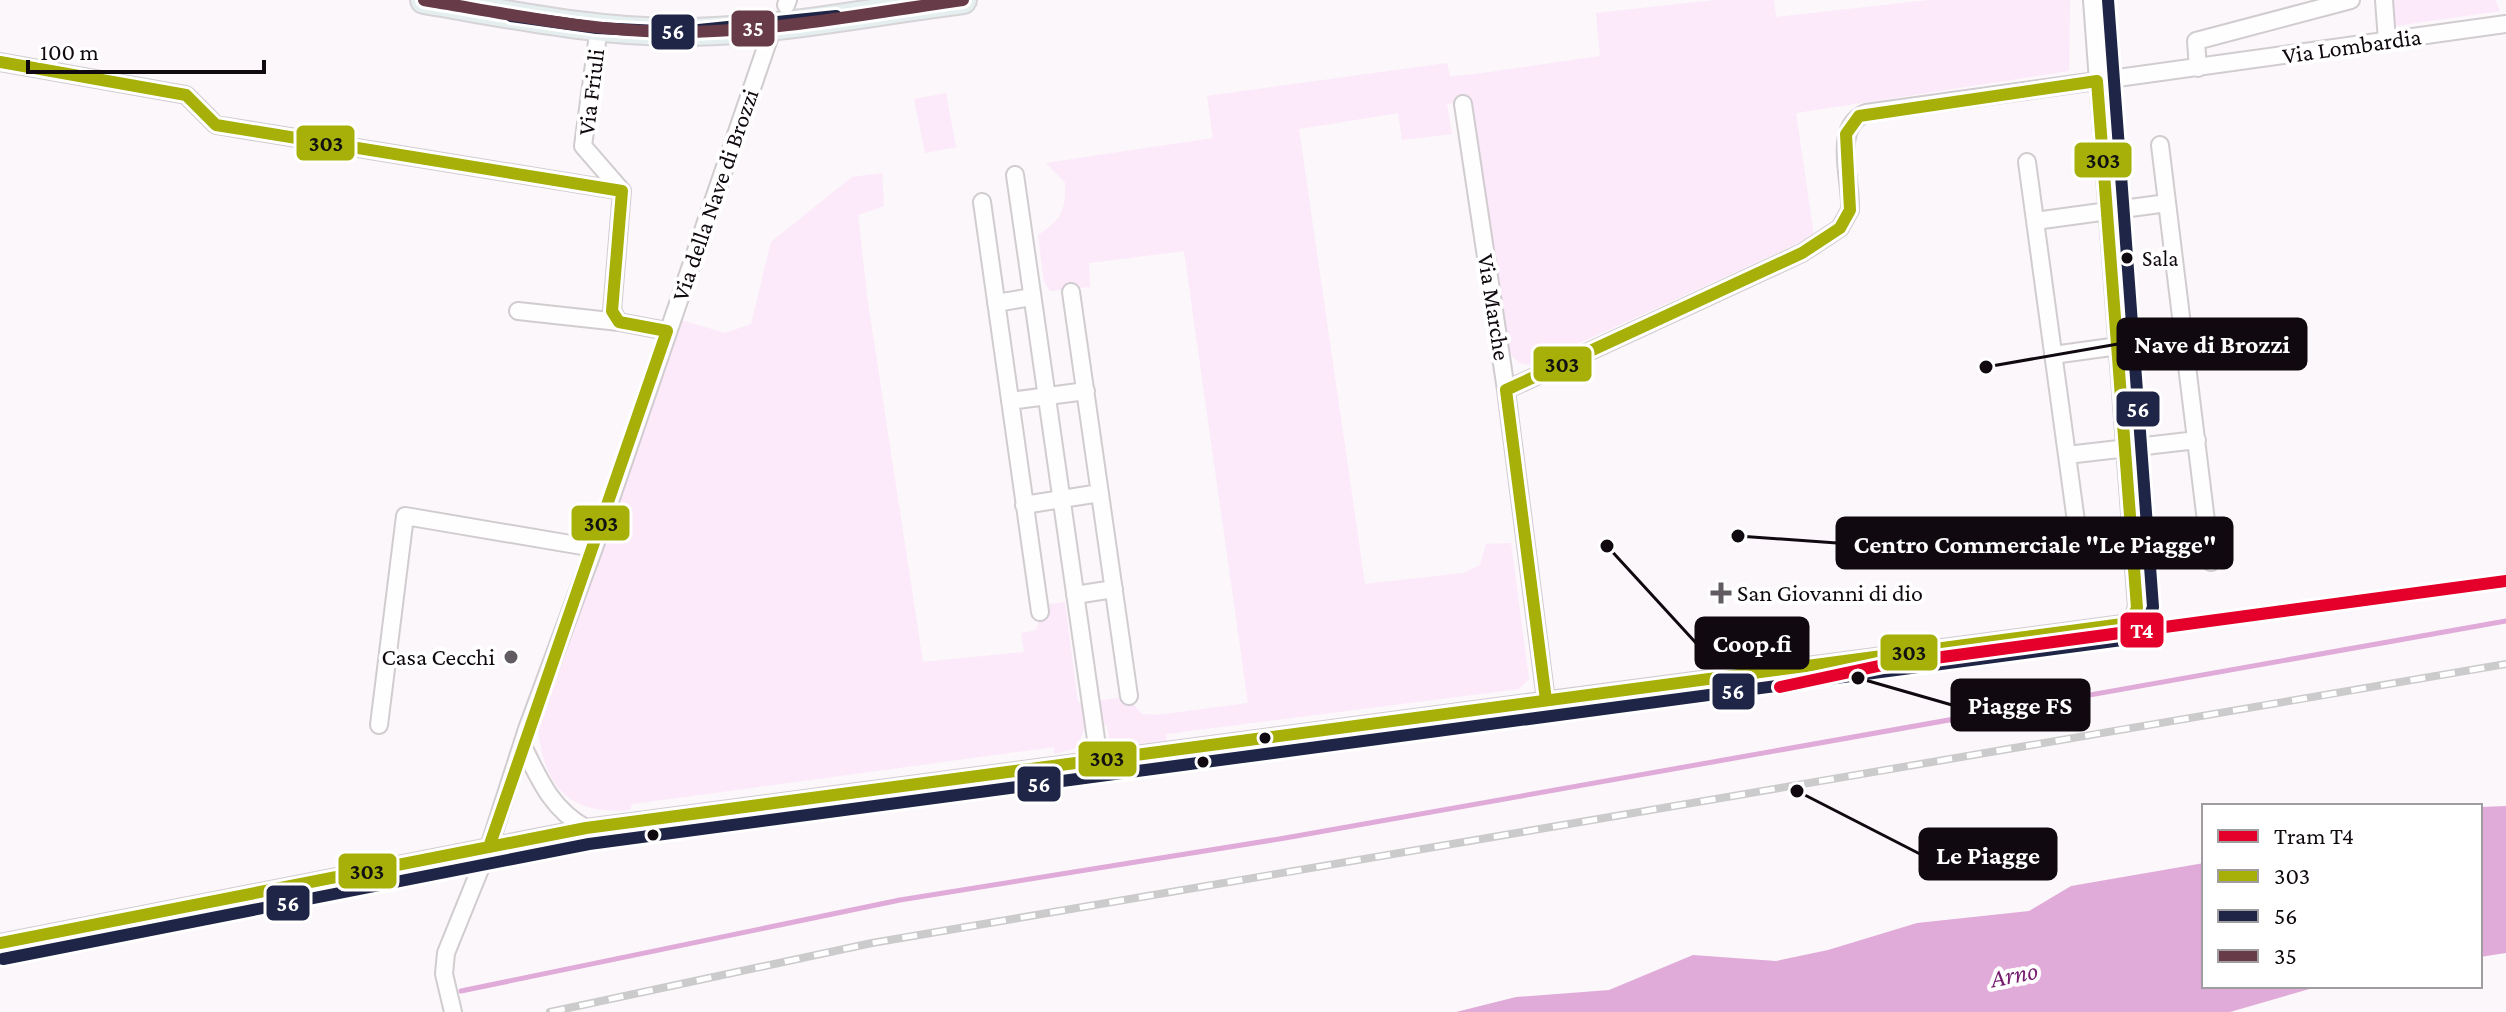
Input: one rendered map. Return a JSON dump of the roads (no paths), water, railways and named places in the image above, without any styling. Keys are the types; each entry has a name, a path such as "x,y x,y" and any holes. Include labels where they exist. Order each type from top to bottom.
{"main road":[{"path":"424,0 599,27 680,32 834,0"},
{"path":"513,0 642,16 963,0"}],"street":[{"path":"0,943 586,828 2130,623 2137,608 2092,0"},
{"name":"Via Lombardia","path":"2198,68 2196,41 2351,0"},
{"path":"2384,0 2387,41"},
{"name":"Via della Nave di Brozzi","path":"452,1006 444,974 446,953 489,847 667,331 783,10"},
{"name":"Via Lombardia","path":"1506,390 1829,237 1840,228 1850,210 1846,134 1859,116 2506,24"},
{"name":"Via Friuli","path":"599,27 583,146 622,191"},
{"path":"0,62 186,95 216,125 622,191 610,300 619,322"},
{"name":"Via Marche","path":"1463,104 1506,390 1546,700"},
{"path":"2160,145 2211,562"},
{"path":"2027,162 2081,558"},
{"path":"1015,175 1099,760"},
{"path":"982,202 1040,612"},
{"path":"2035,221 2167,203"},
{"path":"1071,292 1129,696"},
{"path":"996,303 1032,297"},
{"path":"518,311 619,322 667,331"},
{"path":"2053,355 2184,337"},
{"path":"1010,401 1086,391"},
{"path":"2067,455 2197,440"},
{"path":"1024,505 1100,493"},
{"path":"379,725 405,516 594,548"},
{"path":"1075,595 1114,589"},
{"path":"523,746 554,803 562,813 586,828"}],"water":[{"path":"2506,806 2506,953 2482,957 2482,807"},
{"name":"Arno","path":"2202,863 2202,988 2313,988 2230,1012 1456,1012 1516,997 1609,990 1693,955 1776,961 1828,950 1917,923 2029,911 2071,886"}],"waterway":[{"path":"461,991 900,900 1285,838 2506,621"}],"railway":[{"path":"550,1012 872,943 2506,664"}],"tram line":[{"name":"T4","path":"1780,687 1883,665 2506,581"}],"place":[{"name":"Sala","path":"2127,258"},
{"name":"Nave di Brozzi","path":"1986,367"},
{"name":"Centro Commerciale \"Le Piagge\"","path":"1738,536"},
{"name":"Coop.fi","path":"1607,546"},
{"name":"San Giovanni di dio","path":"1721,593"},
{"name":"Casa Cecchi","path":"511,657"},
{"name":"Piagge FS","path":"1858,678"},
{"name":"Le Piagge","path":"1797,791"}]}
